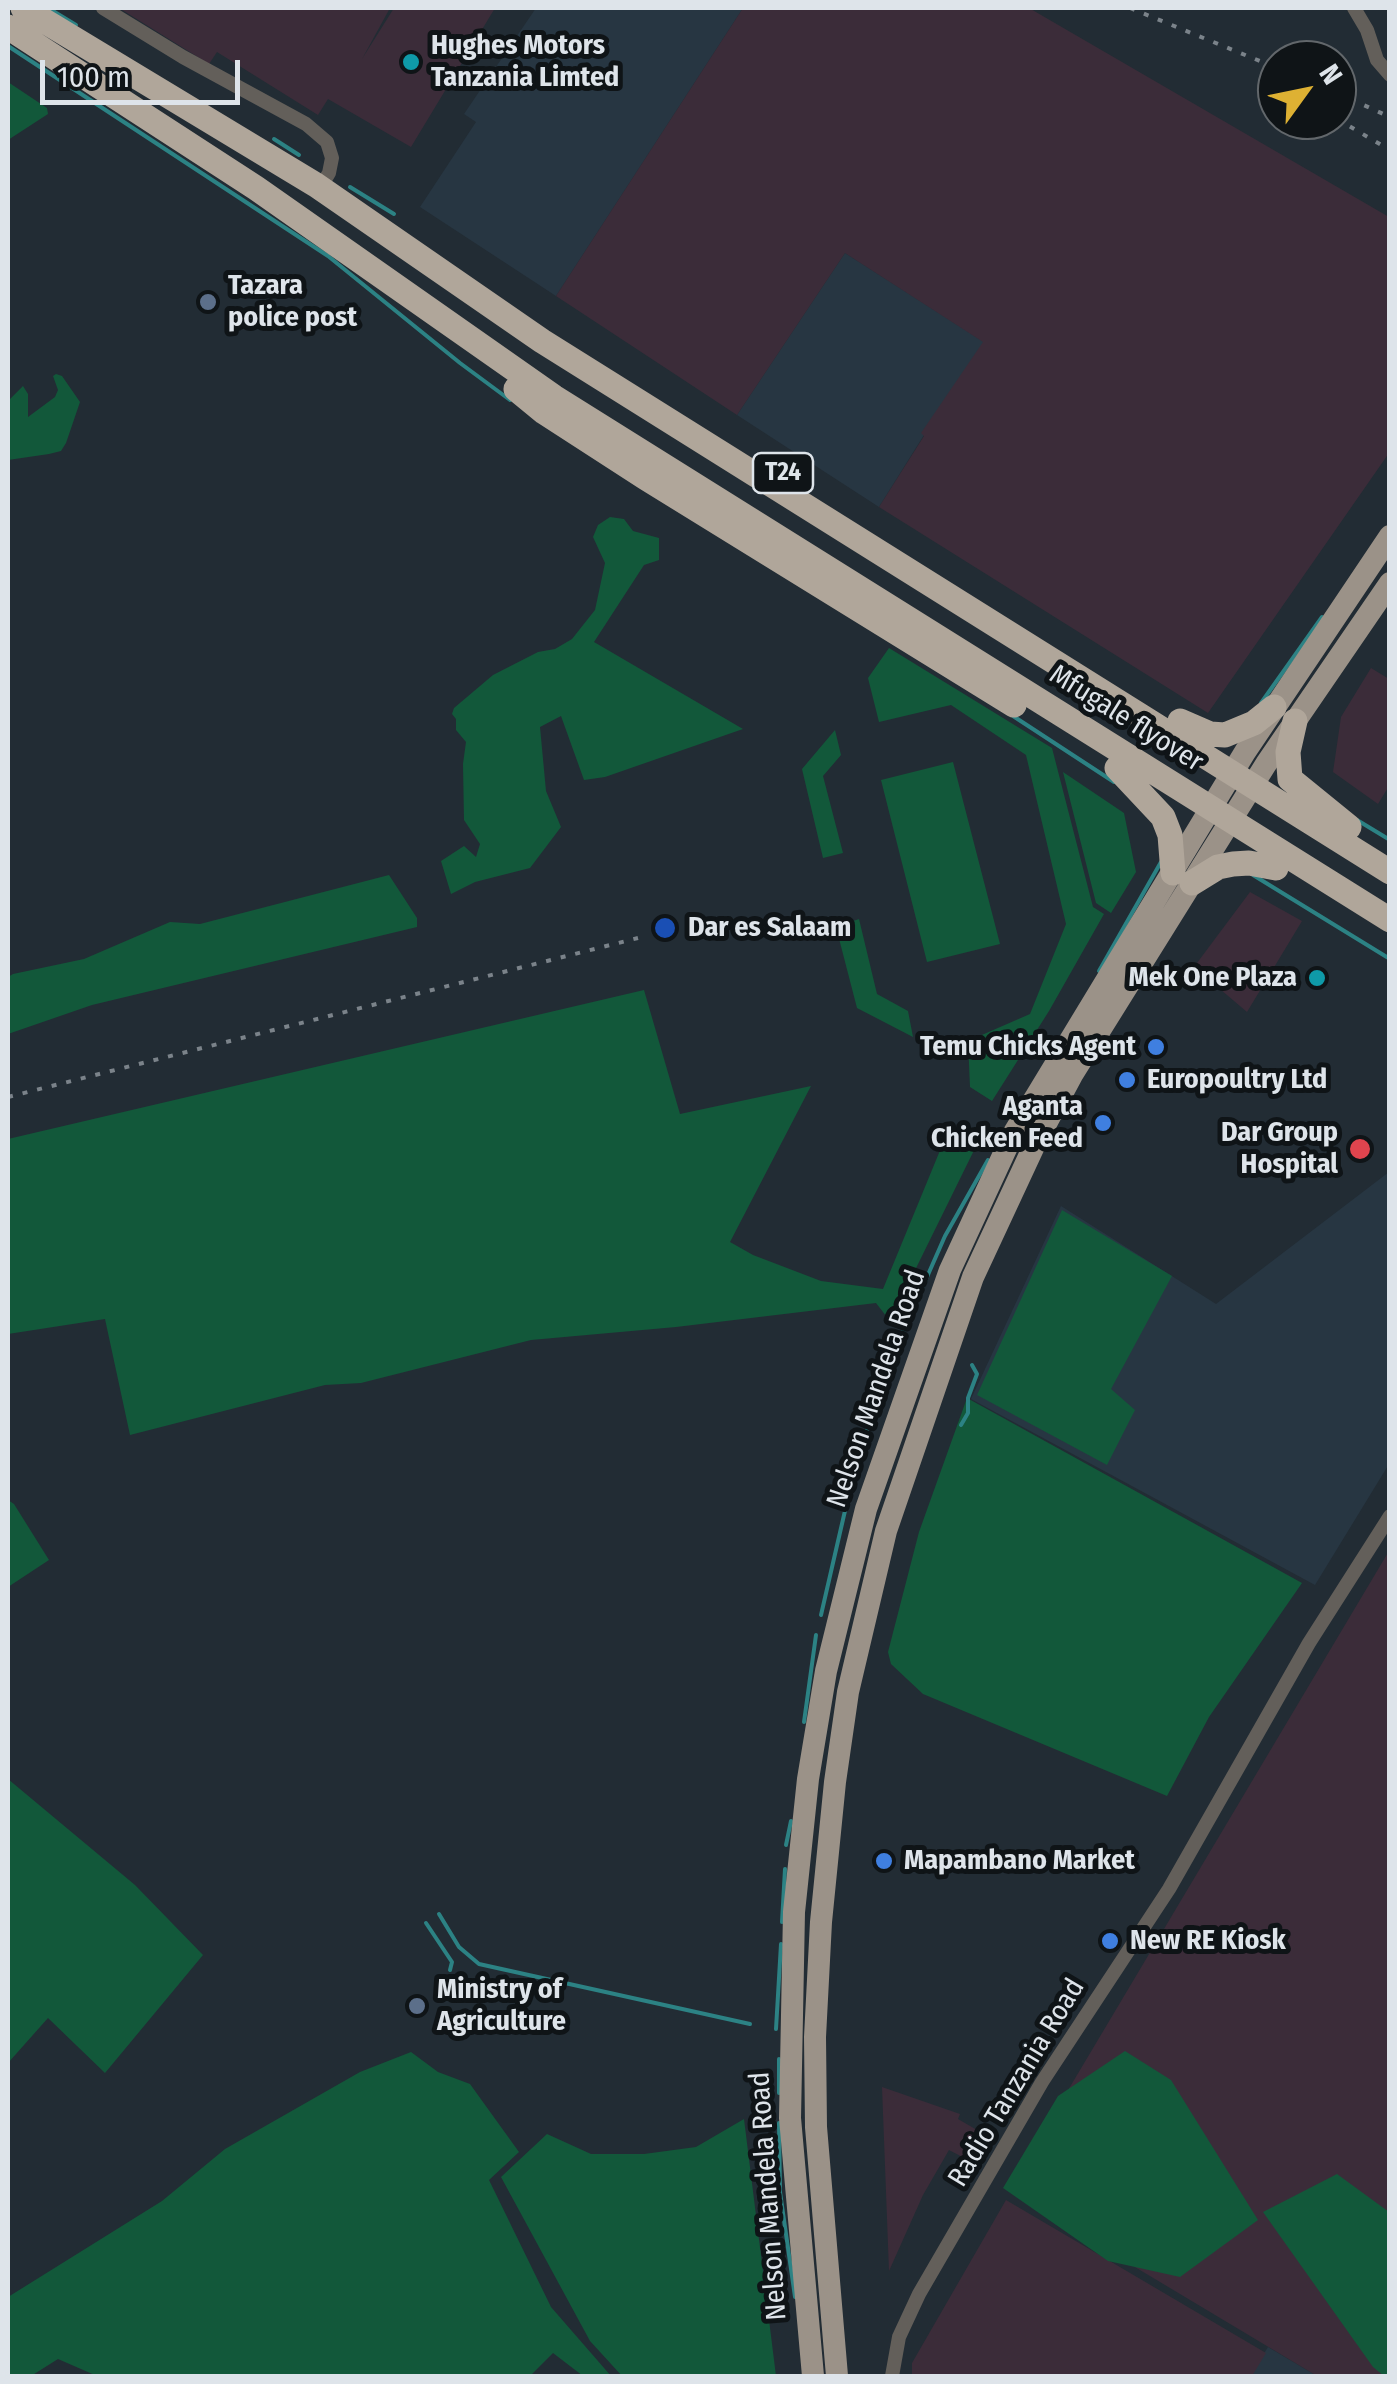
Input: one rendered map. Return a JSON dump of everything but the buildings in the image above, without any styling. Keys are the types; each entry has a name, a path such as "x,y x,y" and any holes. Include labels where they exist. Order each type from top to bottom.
{"highway":[{"name":"T24","path":"23,8 384,230 521,308 1390,852"},
{"path":"8,27 341,248 544,412 1390,940"},
{"name":"Mfugale flyover","path":"384,230 542,341 1390,872"},
{"name":"Mfugale flyover","path":"341,248 554,397 1390,920"},
{"path":"1180,722 1210,734 1226,735 1284,714 1290,778 1349,827"},
{"path":"1118,768 1162,816 1182,878 1249,862 1276,868"}],"main road":[{"name":"Nelson Mandela Road","path":"813,2376 790,2118 794,1912 808,1779 834,1628 866,1508 950,1270 1012,1136 1182,878 1390,536"},
{"name":"Nelson Mandela Road","path":"1284,714 1390,584"},
{"name":"Nelson Mandela Road","path":"837,2376 818,2146 815,2037 821,1922 835,1782 848,1692 874,1574 980,1261 1034,1146 1182,878"}],"street":[{"path":"103,8 183,58 306,124 327,142 332,158 320,188"},
{"path":"1354,8 1378,60 1390,75"},
{"name":"Radio Tanzania Road","path":"892,2376 898,2337 919,2294 1042,2082 1169,1889 1309,1644 1390,1516"}],"shaded area":[{"path":"119,8 390,8 362,59 394,8 495,8 411,147 328,99 318,115 217,52 209,64"},
{"path":"536,8 743,8 556,296 420,207 476,122 464,114"},
{"path":"743,8 1029,8 1389,217 1389,453 1208,713 879,507 924,436 921,433 983,342 845,253 737,415 556,296"},
{"path":"845,253 984,342 922,433 879,507 737,415"},
{"path":"1371,668 1389,679 1389,786 1378,804 1333,772 1341,717"},
{"path":"1250,892 1302,921 1247,1012 1194,967"},
{"path":"1389,1172 1389,1464 1315,1585 971,1399 1061,1206 1216,1304"},
{"path":"1389,1551 1389,2376 1317,2376 1008,2191"},
{"path":"882,2087 960,2114 958,2119 989,2137 974,2163 949,2150 923,2195 889,2271"},
{"path":"1006,2200 1266,2353 1252,2376 912,2376 912,2363"},
{"path":"1268,2347 1317,2376 1250,2376"}],"green space":[{"path":"8,82 47,108 48,114 8,140"},
{"path":"56,374 62,376 80,402 66,443 61,451 8,460 8,401 23,386 28,394 28,417 55,397"},
{"path":"610,517 624,519 633,531 659,538 659,560 644,565 594,642 743,729 605,777 584,780 561,716 540,727 546,791 561,827 530,868 475,882 451,894 441,861 464,846 476,857 480,844 464,820 466,742 456,730 454,708 493,675 572,639 595,610 605,563 593,537 598,525"},
{"path":"889,648 1052,748 1093,907 1104,914 992,1101 970,1087 968,1041 1030,1014 1066,924 1026,755 951,705 879,722 868,678"},
{"path":"835,730 841,755 823,776 843,853 823,858 802,769"},
{"path":"953,762 1000,944 927,962 881,780"},
{"path":"1063,772 1124,813 1136,872 1111,913 1096,903"},
{"path":"389,875 417,918 417,927 92,1005 8,1034 8,977 13,974 84,959 170,922 200,924"},
{"path":"859,919 877,994 908,1011 913,1037 857,1008 836,927"},
{"path":"644,990 680,1114 811,1086 730,1242 753,1255 821,1281 883,1289 948,1131 984,1130 890,1321 876,1303 531,1340 361,1383 325,1385 130,1435 105,1319 8,1334 8,1139"},
{"path":"1062,1210 1172,1276 1111,1389 1135,1410 1107,1465 977,1395"},
{"path":"967,1398 1302,1583 1209,1717 1167,1796 923,1694 891,1664 888,1652 919,1532"},
{"path":"8,1500 49,1560 8,1587"},
{"path":"8,1779 135,1885 203,1955 105,2073 48,2018 8,2063"},
{"path":"1125,2051 1171,2080 1258,2220 1180,2277 1108,2261 1003,2188 1058,2096"},
{"path":"411,2052 438,2072 470,2084 519,2152 489,2180 551,2307 611,2376 583,2376 553,2353 530,2376 97,2376 58,2359 31,2376 8,2376 8,2297 162,2201 225,2149 360,2072"},
{"path":"744,2119 776,2376 622,2376 590,2341 501,2177 547,2134 591,2154 644,2154 696,2147"},
{"path":"1337,2174 1389,2212 1389,2376 1373,2367 1263,2212"}],"waterway":[{"path":"48,8 76,25"},
{"path":"8,46 328,256 510,400"},
{"path":"274,139 299,155"},
{"path":"350,187 394,214"},
{"path":"1261,703 1322,617"},
{"path":"1013,716 1114,782"},
{"path":"1357,820 1390,840"},
{"path":"1099,971 1161,862"},
{"path":"1253,875 1390,959"},
{"path":"891,1359 945,1236 988,1160"},
{"path":"961,1425 968,1413 968,1398 977,1374 972,1365"},
{"path":"821,1615 856,1463 885,1377"},
{"path":"804,1722 816,1635"},
{"path":"786,1845 791,1821"},
{"path":"782,1922 785,1869"},
{"path":"439,1914 459,1947 479,1964 750,2024"},
{"path":"426,1923 452,1962 450,1970"},
{"path":"776,2029 781,1944"},
{"path":"779,2059 779,2093"},
{"path":"779,2123 780,2192 795,2297"}],"railway":[{"path":"1130,8 1257,60"},
{"path":"1357,102 1390,117"},
{"path":"1357,131 1390,150"},
{"path":"8,1097 638,938"}],"place":[{"name":"Hughes Motors Tanzania Limted","path":"411,62"},
{"name":"Tazara police post","path":"208,302"},
{"name":"Dar es Salaam","path":"665,928"},
{"name":"Mek One Plaza","path":"1317,978"},
{"name":"Temu Chicks Agent","path":"1156,1047"},
{"name":"Europoultry Ltd","path":"1127,1080"},
{"name":"Aganta Chicken Feed","path":"1103,1123"},
{"name":"Dar Group Hospital","path":"1360,1149"},
{"name":"Mapambano Market","path":"884,1861"},
{"name":"New RE Kiosk","path":"1110,1941"},
{"name":"Ministry of Agriculture","path":"417,2006"}]}
